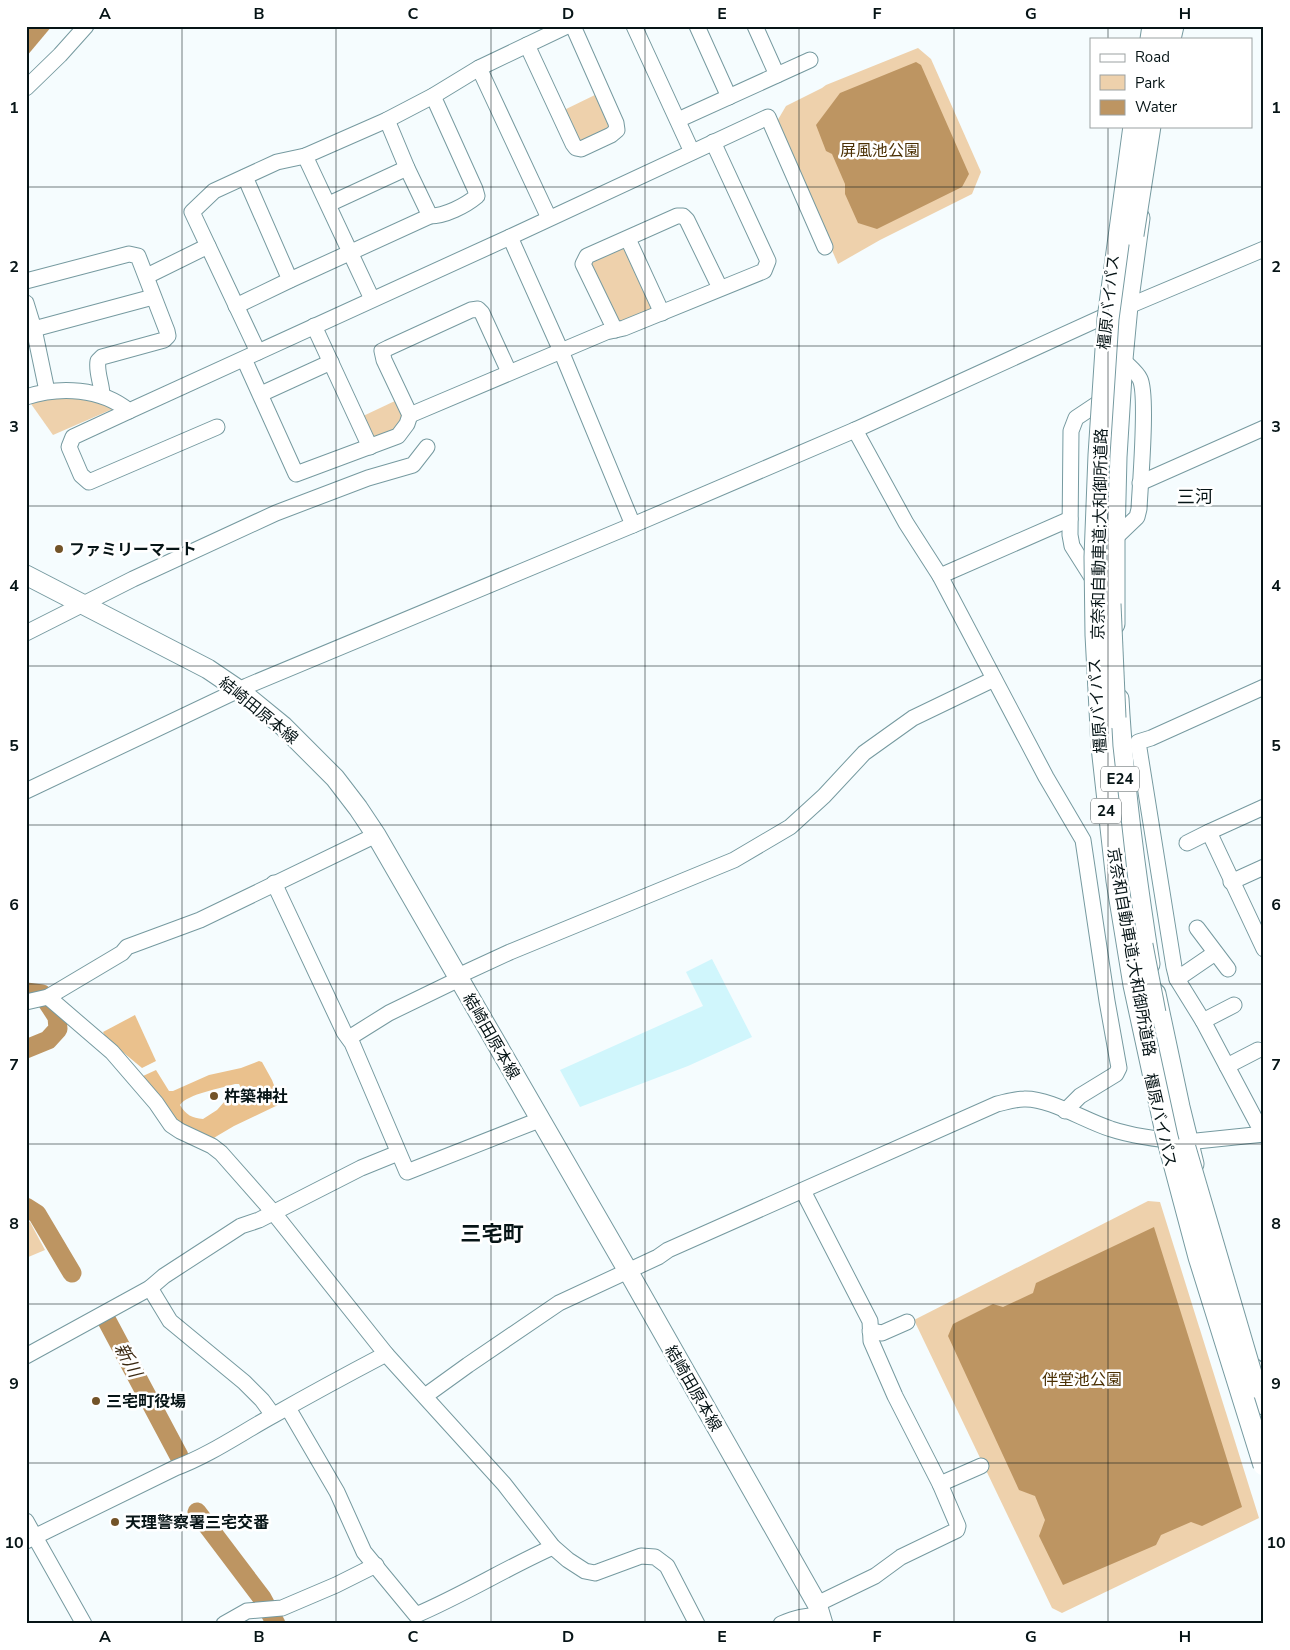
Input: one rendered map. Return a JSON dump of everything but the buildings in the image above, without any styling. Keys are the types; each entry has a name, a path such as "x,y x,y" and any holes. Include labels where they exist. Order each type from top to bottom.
{"highway":[{"name":"橿原バイパス","path":"1133,128 1106,316 1093,454 1091,601 1099,748 1113,881 1131,985 1164,1139 1195,1256 1264,1478"},
{"name":"京奈和自動車道;大和御所道路","path":"1133,128 1108,319 1099,456 1095,557 1102,748 1117,880 1132,975 1167,1137 1198,1256 1264,1465"},
{"name":"橿原バイパス","path":"1151,128 1127,306 1116,456 1113,606 1121,747 1136,883 1152,981 1187,1142 1217,1250 1264,1404"},
{"name":"京奈和自動車道;大和御所道路","path":"1151,128 1122,318 1112,457 1109,556 1117,747 1132,882 1148,982 1168,1077 1186,1152 1264,1418"}],"main road":[{"name":"結崎田原本線","path":"26,575 208,670 239,690 283,726 335,778 376,835 458,976 628,1271 820,1615"}],"street":[{"path":"26,88 86,26"},
{"path":"509,372 482,313 478,309 471,310 382,351 384,360 410,415 407,424 398,436 296,474 261,394 236,306 192,212 214,191 277,162 306,156 386,120 433,96 479,68 567,26"},
{"path":"527,45 573,144 576,148 582,149 611,136 617,130 616,123 573,26"},
{"path":"634,26 692,152"},
{"path":"697,26 729,97"},
{"path":"755,26 777,75"},
{"path":"678,120 810,60"},
{"path":"479,68 549,218"},
{"path":"236,306 430,216 438,216 471,201 477,196 433,96"},
{"path":"217,427 89,482 81,475 69,448 73,437 768,117 825,247"},
{"path":"386,120 430,216"},
{"path":"410,415 509,372 764,271 768,261 713,142"},
{"path":"306,156 372,299"},
{"path":"329,204 407,168"},
{"path":"245,177 290,280"},
{"path":"615,330 583,264 587,256 677,216 683,216 687,220 720,288"},
{"path":"510,237 561,351 633,525"},
{"path":"628,239 662,313"},
{"path":"146,276 208,246"},
{"path":"26,791 239,690 854,430 1127,306 1264,249"},
{"path":"26,281 129,254 138,256 168,336 164,340 102,357 98,361 97,366 102,383 102,395"},
{"path":"34,329 153,297"},
{"path":"26,303 34,329 47,391"},
{"path":"314,326 370,447"},
{"path":"1114,539 1137,517 1139,509 1144,407 1140,378 1122,359"},
{"path":"261,394 331,362"},
{"path":"26,397 47,391 76,390 102,395 129,411"},
{"path":"1091,576 1072,546 1070,535 1071,431 1076,418 1098,404"},
{"path":"1140,483 1264,428"},
{"path":"854,430 906,524 940,576 1046,777 1083,840 1119,1068 1116,1074 1080,1096 1065,1111"},
{"path":"26,633 276,512 368,478 412,465 427,447"},
{"path":"940,576 1070,519"},
{"path":"349,1038 389,1013 455,981 458,976 510,952 734,860 790,827 819,802 864,753 913,718 994,679"},
{"path":"425,1396 560,1303 658,1257 668,1250 997,1104 1024,1099 1048,1102 1065,1111 1111,1129 1133,1135 1187,1142 1263,1134 1203,1021 1177,979 1138,742 1151,738 1264,687"},
{"path":"1187,843 1264,807"},
{"path":"1209,832 1232,882 1259,926 1264,949"},
{"path":"27,1001 48,997 122,953 127,947 200,920 376,835"},
{"path":"1232,882 1264,867"},
{"path":"274,883 344,1032 349,1038 406,1172 534,1122 541,1122"},
{"path":"1197,928 1228,969"},
{"path":"1177,979 1215,953"},
{"path":"48,997 112,1052 172,1125 180,1131 212,1146 221,1153 273,1212 386,1354 504,1484 553,1547 585,1571 595,1573 641,1556 654,1557 667,1566 697,1624"},
{"path":"1203,1021 1234,1005"},
{"path":"1227,1066 1258,1050"},
{"path":"26,1356 150,1288 164,1276 241,1226 259,1220 361,1168 398,1153"},
{"path":"782,1624 795,1618 820,1615 901,1557 957,1530 958,1526 940,1484 895,1396 871,1341 870,1321 803,1191"},
{"path":"150,1288 170,1321 244,1382 262,1400 273,1415"},
{"path":"870,1331 882,1333 907,1322"},
{"path":"31,1539 189,1462 386,1354"},
{"path":"288,1408 337,1492 364,1552 416,1615 518,1562 553,1547"},
{"path":"940,1484 981,1466"},
{"path":"26,1521 31,1539 84,1624"},
{"path":"224,1624 247,1611 282,1608 336,1585 376,1565"}],"shaded area":[{"path":"712,959 752,1037 688,1066 580,1107 560,1070 703,1006 686,972"},
{"path":"135,1015 156,1061 142,1068 107,1039 103,1032"},
{"path":"259,1061 262,1062 272,1080 280,1101 278,1105 214,1138 205,1137 172,1120 143,1076 156,1070 169,1091 173,1091 209,1075 241,1068","holes":["239,1084 242,1090 240,1095 225,1101 217,1110 203,1119 190,1115 180,1105 197,1095"]}],"green space":[{"name":"屏風池公園","path":"918,48 931,59 981,172 972,194 880,240 838,264 776,123 786,106 826,85"},
{"path":"597,94 612,125 610,132 581,145 562,111"},
{"path":"624,246 656,310 620,324 589,267 592,259"},
{"path":"74,395 115,408 53,435 29,401"},
{"path":"397,400 405,416 402,426 374,439 361,417"},
{"name":"伴堂池公園","path":"1148,1201 1160,1202 1259,1518 1062,1613 1052,1608 914,1320"},
{"path":"26,1220 30,1222 45,1250 26,1258"}],"water":[{"path":"26,26 52,26 26,57"},
{"path":"916,62 921,65 969,174 962,187 877,229 858,223 845,194 845,184 832,154 826,151 816,125 840,93"},
{"name":"伴堂池公園","path":"1154,1227 1242,1507 1202,1526 1191,1522 1161,1535 1156,1545 1063,1585 1039,1536 1045,1520 1035,1496 1019,1490 948,1336 953,1324 993,1304 1003,1307 1033,1293 1036,1283"}],"waterway":[{"name":"新川","path":"26,992 42,994 57,1017 58,1029 48,1040 26,1049"},
{"name":"新川","path":"26,1207 37,1214 72,1273"},
{"name":"新川","path":"105,1317 179,1456"},
{"name":"新川","path":"197,1512 262,1598 276,1624"}],"place":[{"name":"ファミリーマート","path":"59,549"},
{"name":"杵築神社","path":"214,1096"},
{"name":"三宅町役場","path":"96,1401"},
{"name":"天理警察署三宅交番","path":"115,1522"}],"district":[{"name":"三河","path":"1195,497"},
{"name":"三宅町","path":"492,1234"}]}
